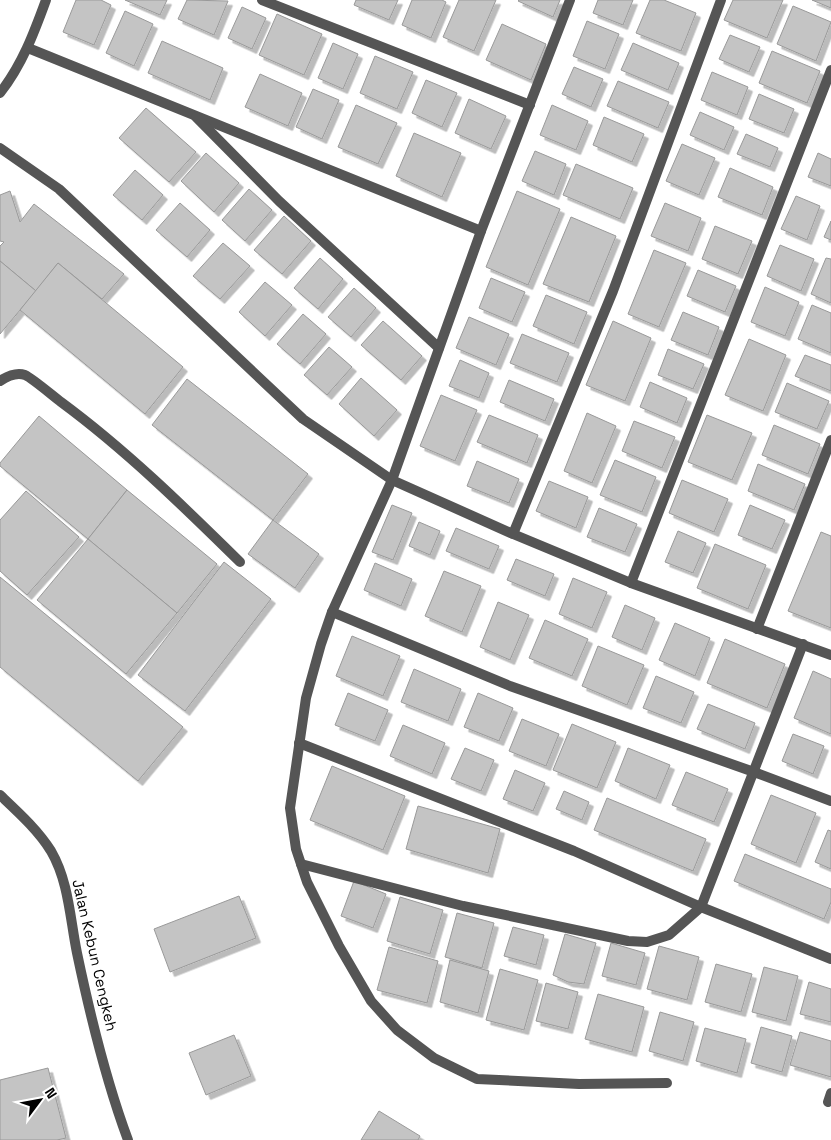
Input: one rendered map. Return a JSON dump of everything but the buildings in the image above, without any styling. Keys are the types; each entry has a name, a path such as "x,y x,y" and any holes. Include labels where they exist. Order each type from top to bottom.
{"street":[{"path":"0,93 8,84 28,48 46,0"},
{"path":"262,0 530,105"},
{"path":"570,0 482,231 392,480 332,612 306,698 290,808 296,849 307,882 339,946 371,1001 396,1030 434,1058 477,1079 579,1084 667,1083"},
{"path":"513,534 612,291 721,0"},
{"path":"28,48 482,231"},
{"path":"632,583 831,70"},
{"path":"194,114 279,201 439,348"},
{"path":"0,148 59,189 303,419 392,480 513,534 632,583 831,655"},
{"path":"0,381 8,376 24,375 69,408 132,460 183,506 240,562"},
{"path":"757,629 831,440"},
{"path":"332,612 510,686 754,772 831,802"},
{"path":"302,864 463,906 628,941 648,942 669,935 701,907 803,644"},
{"path":"299,743 574,851 701,907 831,959"},
{"name":"Jalan Kebun Cengkeh","path":"0,795 28,822 50,851 65,883 87,997 116,1107 128,1140"}]}
